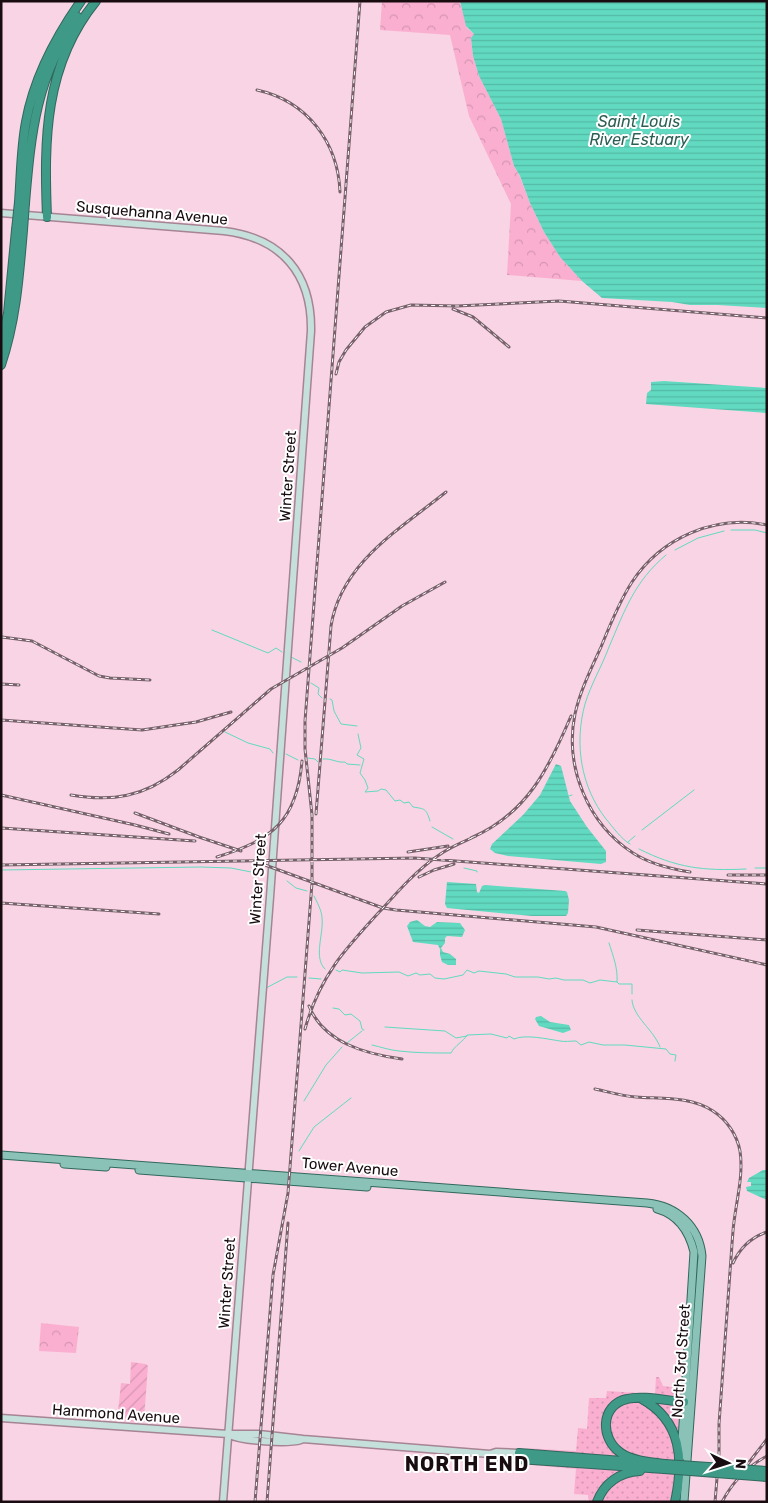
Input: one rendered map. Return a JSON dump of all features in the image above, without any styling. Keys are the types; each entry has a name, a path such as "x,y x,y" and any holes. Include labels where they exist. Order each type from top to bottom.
{"highway":[{"path":"1,365 10,337 16,308 26,123 34,91 54,43 81,1"},
{"path":"22,202 36,107 60,46 90,1"},
{"path":"47,217 47,129 56,78 73,36 96,1"},
{"path":"1,344 8,313 20,230"},
{"path":"640,1398 658,1410 668,1421 676,1440 680,1464"},
{"path":"665,1467 637,1460 614,1448 608,1438 606,1419 612,1407 624,1399 640,1398 684,1402"},
{"path":"518,1456 767,1477"},
{"name":"North 3rd Street","path":"675,1502 680,1464"},
{"path":"597,1502 605,1488 621,1475 634,1471 665,1467 767,1471"}],"main road":[{"name":"Tower Avenue","path":"1,1155 648,1208 668,1213 688,1227"},
{"name":"Tower Avenue","path":"1,1159 247,1175"},
{"name":"North 3rd Street","path":"680,1464 694,1260 688,1227"},
{"name":"North 3rd Street","path":"684,1502 702,1258 698,1238 688,1227"}],"street":[{"name":"Susquehanna Avenue","path":"1,213 237,233 269,244 291,263"},
{"name":"Winter Street","path":"223,1502 270,897 311,331 307,294 303,282 291,263"},
{"name":"Hammond Avenue","path":"1,1418 228,1434 239,1439 281,1442 303,1439 490,1454 496,1457 518,1456"}],"green space":[{"path":"382,1 460,1 467,28 475,35 471,38 473,56 479,76 501,119 514,166 530,203 544,232 560,257 582,281 507,275 511,204 469,116 450,35 380,30"},
{"path":"41,1323 79,1327 76,1353 39,1351"},
{"path":"131,1362 148,1366 144,1419 141,1422 117,1421 121,1383 130,1384"},
{"path":"656,1377 659,1377 663,1386 681,1388 679,1399 616,1402 604,1433 629,1460 524,1448 576,1451 578,1428 587,1429 589,1398 606,1398 607,1391 655,1394"},
{"path":"627,1401 640,1401 668,1425 676,1455 672,1502 600,1502 605,1492 612,1485 626,1476 664,1472 616,1445 608,1428 613,1410"},
{"path":"648,1401 679,1406 679,1443 676,1434"},
{"path":"524,1462 638,1468 624,1472 595,1502 589,1502 588,1495 574,1494 576,1469 522,1464"}],"water":[{"name":"Saint Louis River Estuary","path":"460,1 767,1 767,308 690,305 672,302 602,298 582,281 560,257 544,232 530,203 520,176 514,166 501,119 479,76 473,56 471,38 474,34 466,26"},
{"path":"664,381 767,388 767,413 646,404 647,393 651,390 651,382"},
{"path":"556,764 561,766 570,801 606,851 606,862 601,864 508,856 495,853 490,849 492,844 523,815 540,795"},
{"path":"447,882 476,884 477,892 479,893 482,886 485,885 565,891 569,900 568,913 566,916 532,916 447,908 445,904"},
{"path":"417,920 430,927 437,922 460,923 465,930 462,937 447,936 441,948 443,952 450,954 456,959 456,965 448,965 442,962 438,945 413,942 407,926 410,922"},
{"path":"541,1016 550,1022 569,1025 571,1030 563,1033 539,1026 535,1019"},
{"path":"763,1170 767,1170 767,1200 747,1191 746,1187 751,1186 751,1182 747,1182 749,1178"}],"waterway":[{"path":"731,530 755,530 767,533"},
{"path":"675,550 698,538 724,531"},
{"path":"630,844 620,836 597,807 585,779 580,750 580,734 585,704 590,689 620,621 638,586 666,555"},
{"path":"212,630 268,653 276,648 282,652"},
{"path":"291,657 301,662"},
{"path":"311,683 319,688 318,694 322,698"},
{"path":"330,699 341,724 357,726"},
{"path":"225,732 248,743 270,749 273,753"},
{"path":"358,734 361,748 357,755 364,759 360,773 368,788 365,792 386,790 395,801 409,802 413,807 424,810 430,821"},
{"path":"286,754 298,760"},
{"path":"308,758 315,759 318,762"},
{"path":"323,759 360,765"},
{"path":"642,830 694,790"},
{"path":"432,827 453,839"},
{"path":"628,842 635,836"},
{"path":"639,849 666,860 691,867 703,869 746,869"},
{"path":"1,870 201,867 231,868 256,873"},
{"path":"464,868 477,872"},
{"path":"755,868 767,868"},
{"path":"287,881 296,888 307,891"},
{"path":"314,896 322,915 319,952 325,969"},
{"path":"609,943 616,967 617,982 619,984 632,984 632,994"},
{"path":"336,970 340,972 342,970 362,973 399,972 408,976 416,973 420,975 430,974 435,978 444,979 463,975 467,970 474,973 479,971 515,977 583,980 590,983 600,980 617,982"},
{"path":"266,988 287,977 297,977"},
{"path":"309,978 321,979"},
{"path":"632,1000 636,1012 660,1047"},
{"path":"333,1008 339,1009 345,1015 351,1014 360,1021 364,1030"},
{"path":"385,1027 445,1031 456,1038 467,1036"},
{"path":"347,1043 362,1031"},
{"path":"372,1045 405,1052 451,1053 467,1035 491,1034 507,1038 509,1036 514,1039 530,1037 576,1041 581,1045 589,1042 603,1045 666,1049 670,1054 676,1055 675,1061"},
{"path":"304,1101 326,1065 342,1047"},
{"path":"299,1151 314,1127 351,1098"}],"railway":[{"path":"255,1502 273,1275 288,1193 312,883 312,815 305,749 305,721 360,1"},
{"path":"257,90 275,95 291,104 305,114 316,126 326,141 333,157 338,174 340,192"},
{"path":"336,374 339,362 346,350 365,327 386,312 411,305 457,306 559,301 767,318"},
{"path":"453,309 473,317 509,347"},
{"path":"316,814 331,626 337,604 347,584 375,549 446,492"},
{"path":"690,872 661,866 640,857 617,841 603,826 592,810 577,774 572,734 575,714 586,680 615,614 627,590 644,566 658,553 691,533 728,523 747,522 767,525"},
{"path":"71,795 100,798 114,797 140,792 153,786 178,770 271,689 342,648 402,606 445,582"},
{"path":"2,637 32,641 99,676 150,680"},
{"path":"1,684 19,685"},
{"path":"1,720 142,730 196,722 231,712"},
{"path":"471,838 507,816 534,788 554,754 571,716"},
{"path":"217,857 253,843 267,835 278,825 294,799 302,761"},
{"path":"1,795 169,834"},
{"path":"135,813 241,851"},
{"path":"1,828 195,841"},
{"path":"305,1029 318,993 336,963 357,936 423,867 439,855 476,836"},
{"path":"408,852 448,846"},
{"path":"1,865 415,858 767,884"},
{"path":"419,877 454,864"},
{"path":"265,865 383,908 596,927 767,965"},
{"path":"728,875 767,875"},
{"path":"1,903 159,914"},
{"path":"637,930 767,940"},
{"path":"309,1006 316,1019 336,1038 361,1050 402,1059"},
{"path":"595,1089 621,1095 666,1098 704,1106 727,1123 739,1145 741,1171 733,1231 715,1502"},
{"path":"267,1502 288,1223"},
{"path":"733,1263 747,1244 767,1232"},
{"path":"747,1465 767,1439"},
{"path":"722,1502 741,1476 767,1456"}],"district":[{"name":"NORTH END","path":"467,1464"}]}
